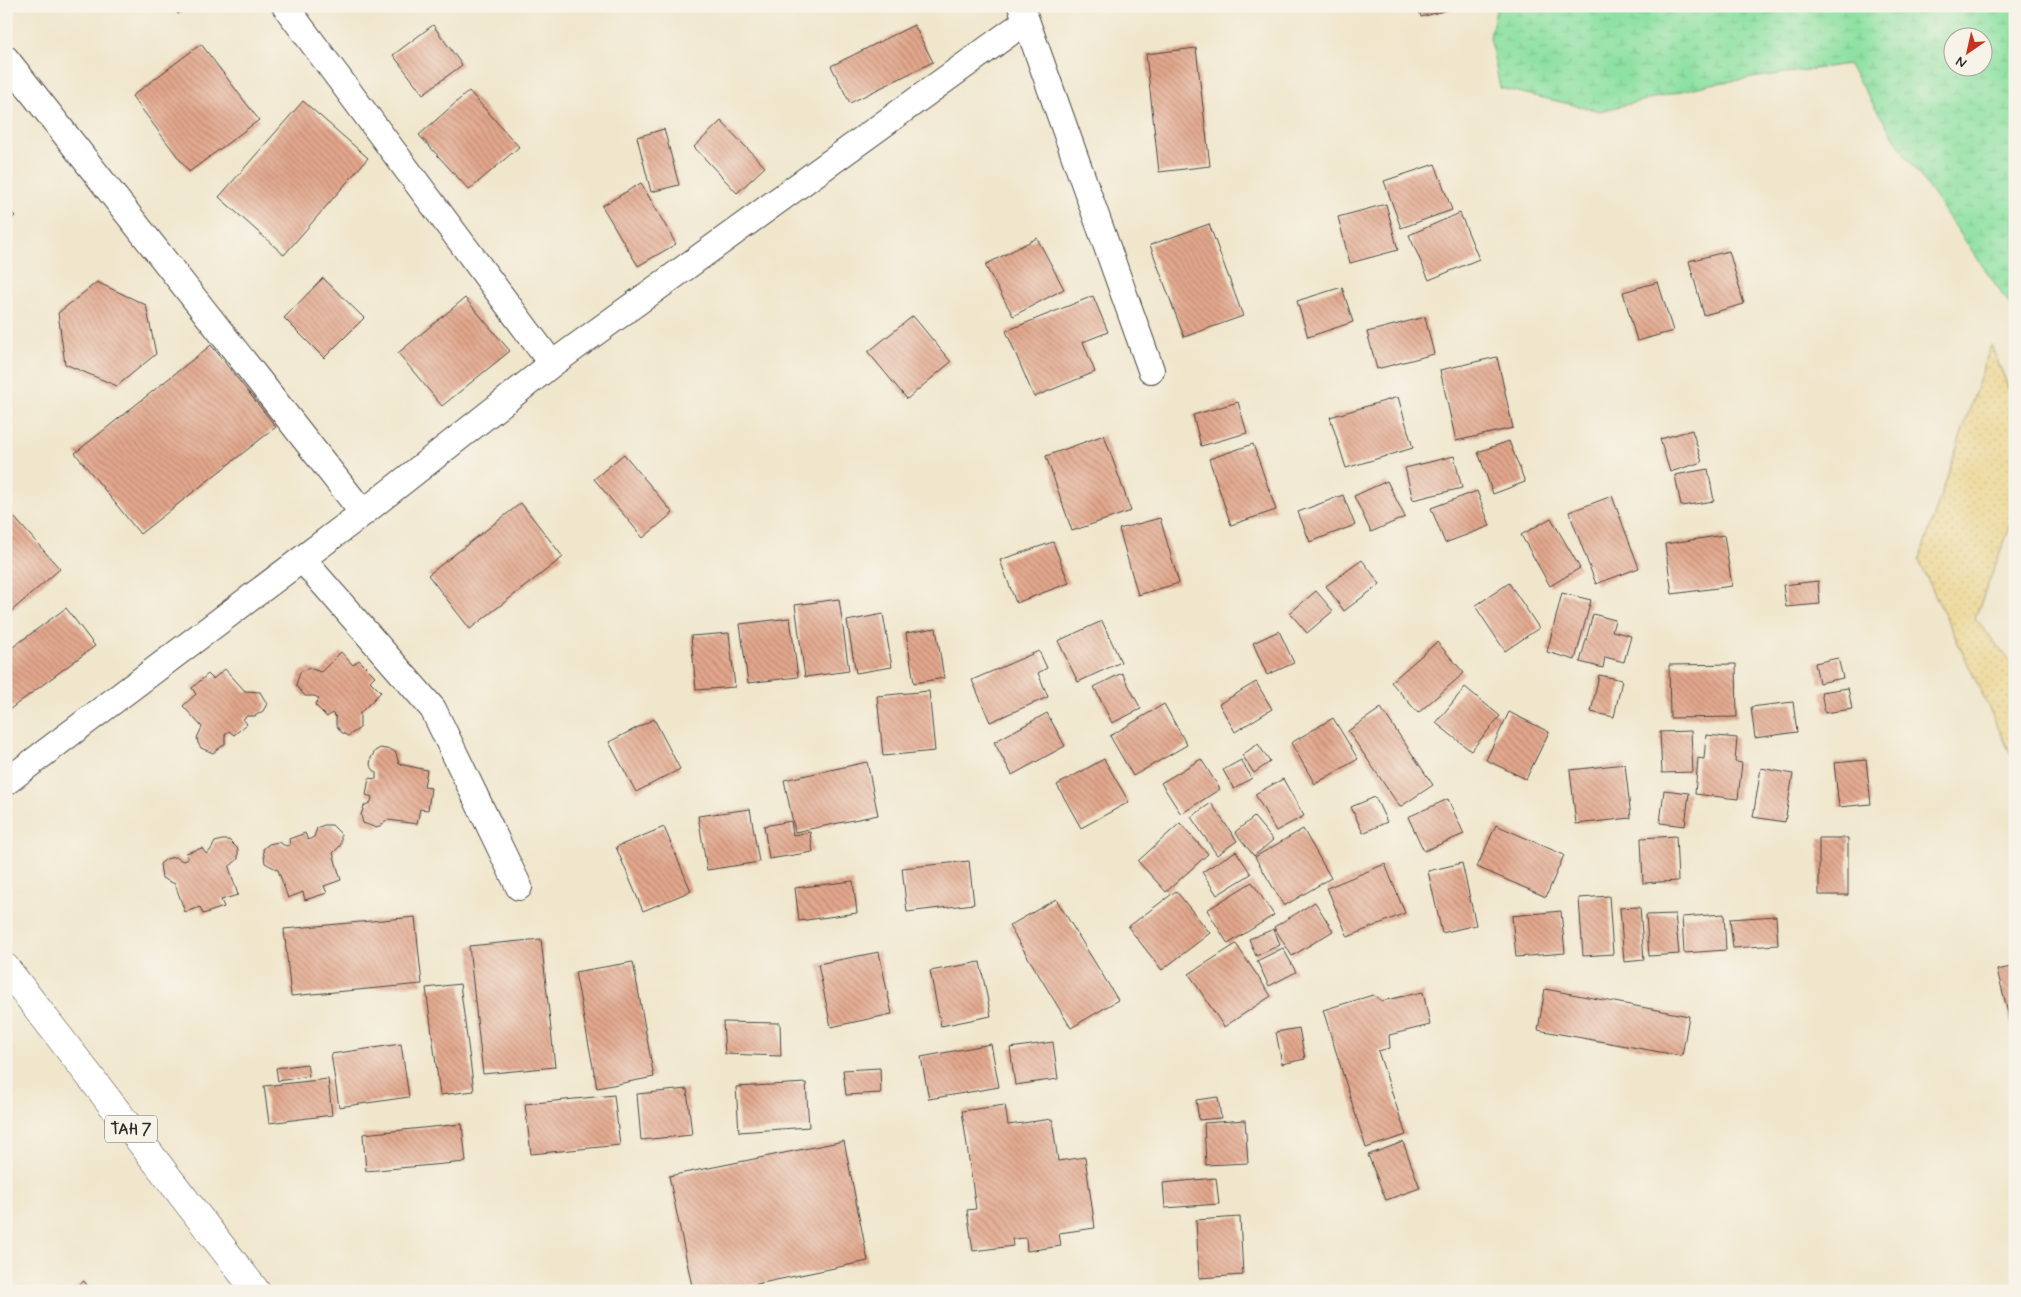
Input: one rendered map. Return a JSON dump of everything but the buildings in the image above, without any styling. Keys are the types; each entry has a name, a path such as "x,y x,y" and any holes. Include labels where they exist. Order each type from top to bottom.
{"highway":[{"name":"TAH 7","path":"6,968 256,1291"}],"street":[{"path":"285,6 552,364"},
{"path":"6,782 363,513 552,364 1023,14 1151,370"},
{"path":"6,59 363,513"},
{"path":"302,559 432,709 519,887"}],"green space":[{"path":"1497,6 2015,6 2015,312 1906,156 1848,64 1711,84 1600,111 1500,88 1490,37"}],"sand":[{"path":"1991,345 2015,404 2015,514 1975,618 2015,667 2015,763 1919,561"}]}
